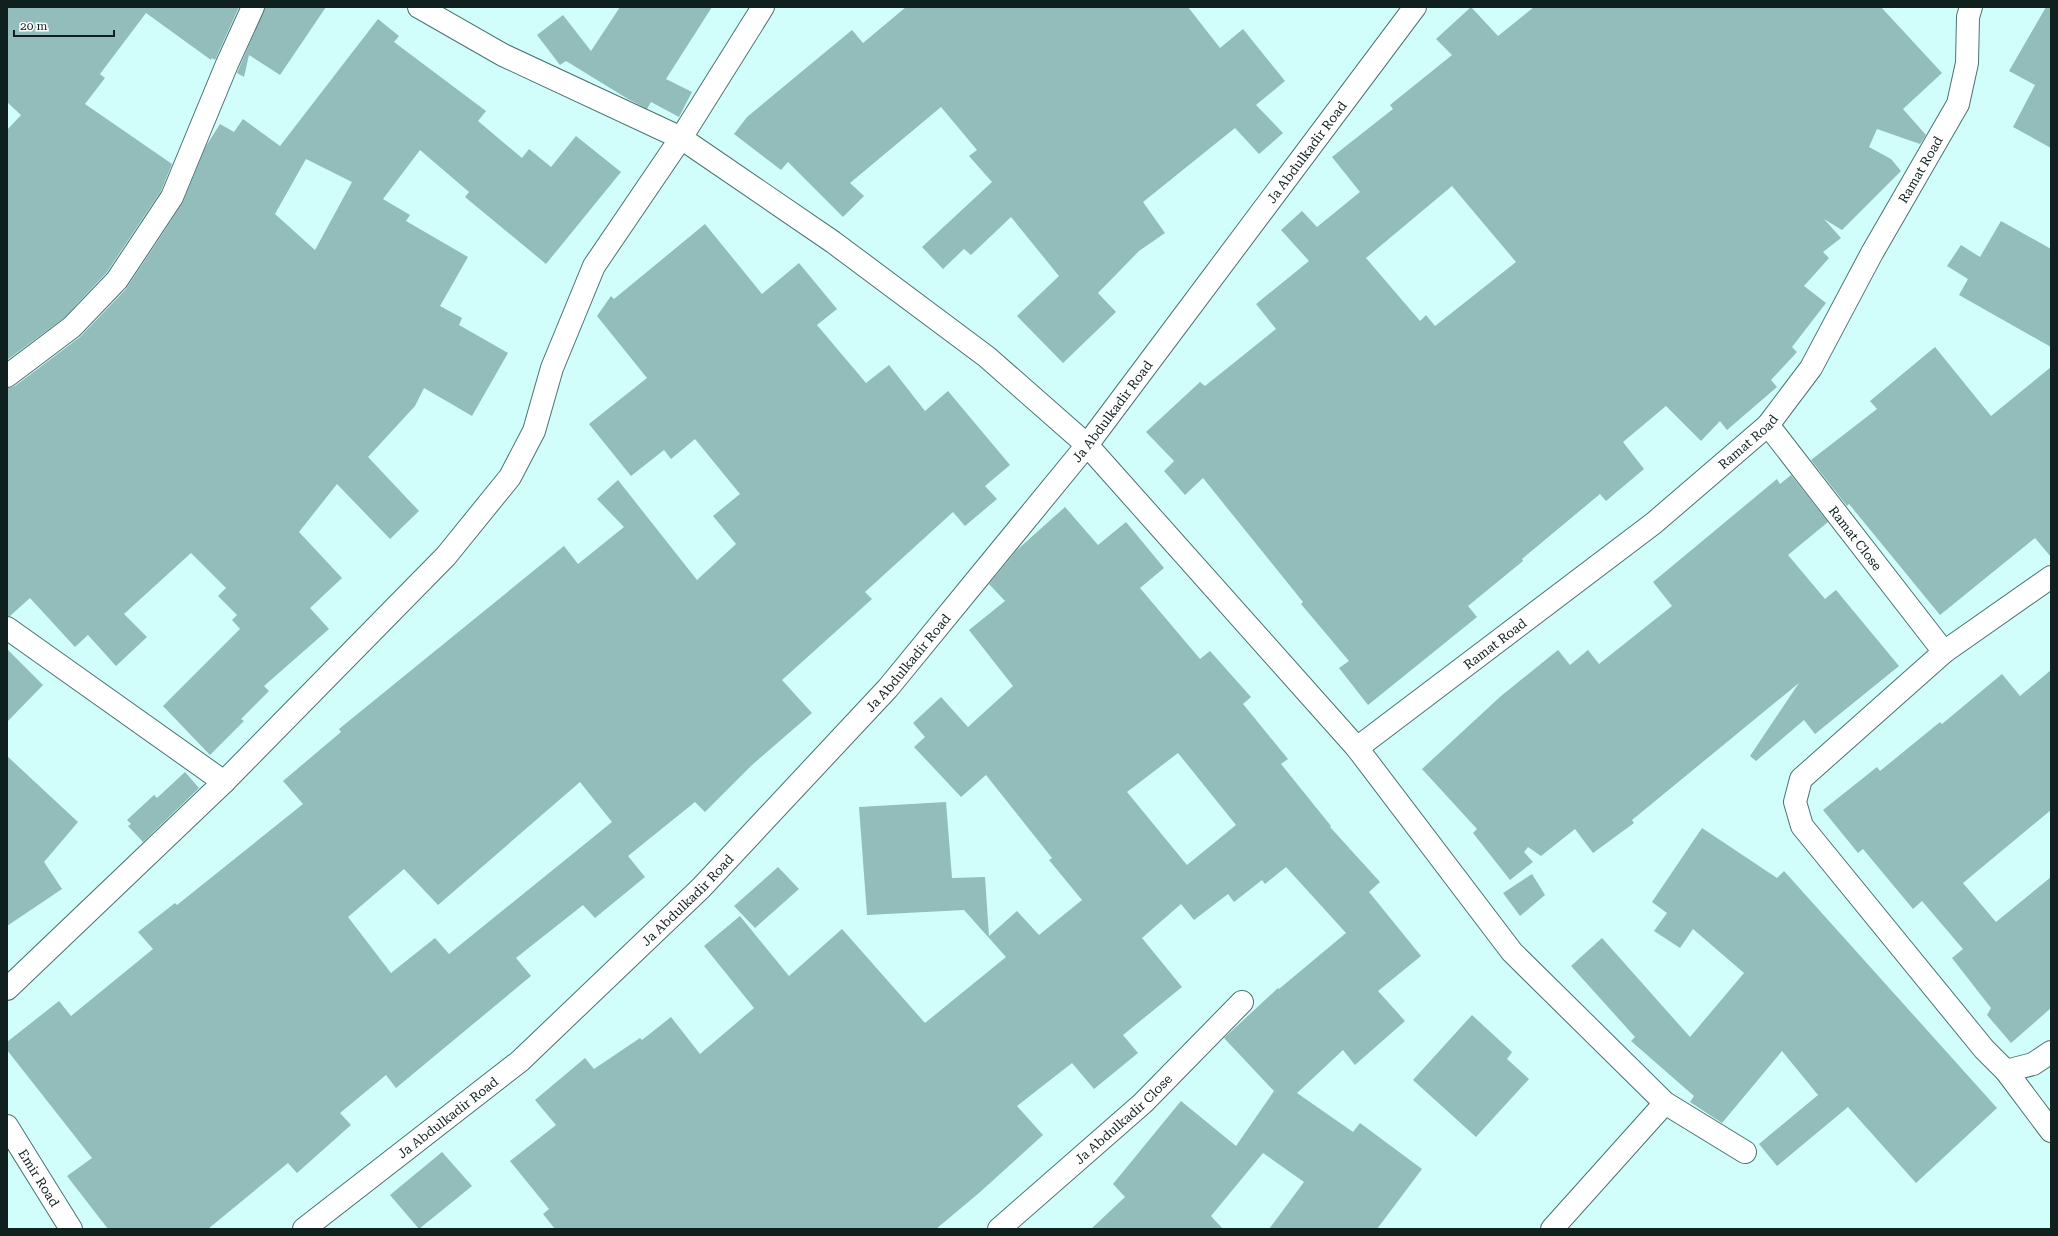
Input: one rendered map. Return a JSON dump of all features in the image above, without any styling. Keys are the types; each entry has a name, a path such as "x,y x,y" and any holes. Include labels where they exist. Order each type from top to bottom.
{"street":[{"path":"7,376 72,327 117,280 172,197 227,64 254,7"},
{"path":"419,7 503,55 681,138 833,242 987,357 1087,445 1357,748 1512,952 1665,1103 1746,1152"},
{"path":"7,989 224,782 446,556 510,477 534,430 552,368 594,266 681,138 763,7"},
{"name":"Ja Abdulkadir Road","path":"304,1229 520,1060 701,888 888,688 1087,445 1415,7"},
{"name":"Ramat Road","path":"1357,748 1654,523 1768,425 1811,368 1872,253 1958,104 1967,63 1966,10"},
{"name":"Ramat Close","path":"1768,425 1944,652"},
{"path":"2051,577 1944,652 1801,779 1795,802 1802,826 1984,1048 2006,1071 2051,1131"},
{"path":"7,628 224,782"},
{"name":"Ja Abdulkadir Close","path":"999,1229 1143,1103 1242,1002"},
{"path":"2006,1071 2033,1064 2051,1052"},
{"path":"1552,1229 1665,1103"},
{"name":"Emir Road","path":"7,1126 71,1229"}],"building":[{"path":"7,7 239,7 215,60 212,58 211,60 146,13 100,74 105,78 85,104 172,164 161,191 107,272 64,318 7,360 7,130 21,115 7,102"},
{"path":"265,7 326,7 280,75 249,55 244,77 237,73"},
{"path":"620,7 712,7 666,79 692,92 679,117 651,102 647,109 566,61 560,65 537,35 563,15 591,51"},
{"path":"906,7 1188,7 1220,48 1243,29 1285,81 1256,105 1283,133 1259,154 1235,128 1143,202 1165,233 1139,251 1098,293 1116,312 1063,363 1017,316 1059,276 1011,217 971,255 964,249 943,269 922,247 992,182 969,156 977,150 941,107 850,183 864,196 843,217 788,162 781,170 734,134 747,117 852,30 863,43"},
{"path":"1471,7 1498,36 1534,7 1881,7 1942,73 1903,109 1926,135 1920,144 1877,129 1869,147 1891,159 1901,171 1842,230 1824,219 1841,238 1823,252 1829,258 1804,286 1826,303 1792,347 1797,352 1771,380 1777,387 1727,430 1720,421 1701,441 1666,406 1623,442 1644,469 1606,501 1600,494 1522,559 1523,561 1468,606 1477,617 1368,705 1339,668 1349,661 1301,604 1303,602 1203,478 1185,495 1164,471 1174,461 1146,432 1200,382 1205,386 1276,329 1256,304 1309,261 1281,230 1302,211 1317,227 1360,192 1332,157 1393,109 1390,105 1452,55 1436,39","holes":["1452,186 1516,262 1435,326 1426,315 1420,321 1366,258"]},
{"path":"2046,7 2051,7 2051,148 2013,127 2035,85 2009,71"},
{"path":"378,19 399,36 394,42 486,111 478,121 522,158 529,149 551,167 576,136 621,172 546,264 465,197 469,192 420,150 383,199 410,215 406,221 468,257 440,306 462,318 459,325 508,353 472,416 424,388 415,406 368,457 419,511 390,539 337,484 299,532 342,578 310,608 329,629 264,686 269,691 241,719 244,721 210,755 163,706 240,629 232,620 237,615 218,596 226,588 191,553 124,614 147,637 116,666 88,635 75,647 30,598 10,616 7,616 7,388 15,386 80,337 126,289 182,204 206,146 220,124 234,132 243,119 280,146","holes":["306,159 352,182 315,250 275,214"]},
{"path":"2001,221 2051,249 2051,347 1959,295 1968,279 1947,266 1961,245 1980,257"},
{"path":"705,224 762,294 799,263 837,309 817,325 866,383 889,365 925,411 948,391 1010,465 985,486 997,499 965,526 953,512 865,592 872,599 782,680 812,713 752,765 705,812 695,802 628,856 645,877 595,918 583,905 516,958 531,976 396,1088 386,1075 340,1113 351,1125 297,1173 288,1163 208,1229 108,1229 67,1176 92,1158 7,1050 7,1042 59,1001 71,1016 153,949 138,932 175,903 177,905 303,804 283,781 341,732 339,729 564,546 578,564 624,527 597,499 618,480 697,580 736,544 713,516 740,494 695,439 671,459 664,450 631,476 589,424 647,378 597,316 611,296 614,299","holes":["580,782 612,822 449,954 435,938 391,973 348,917 404,869 438,905"]},
{"path":"1935,347 1991,416 2051,367 2051,557 2035,538 1940,615 1849,504 1847,506 1811,460 1877,409 1870,401"},
{"path":"1791,475 1828,522 1788,555 1825,599 1836,590 1899,666 1815,734 1804,720 1756,761 1750,756 1799,683 1632,820 1634,823 1593,853 1575,829 1541,856 1528,847 1524,852 1533,862 1510,880 1473,833 1477,829 1422,769 1501,696 1558,650 1570,665 1588,650 1599,664 1672,606 1653,582 1777,479 1780,484"},
{"path":"1065,507 1098,545 1126,522 1164,568 1140,588 1200,659 1210,651 1251,697 1243,704 1288,759 1281,764 1331,826 1330,827 1380,882 1369,892 1421,956 1378,991 1405,1021 1355,1065 1343,1050 1297,1093 1353,1132 1360,1123 1422,1169 1377,1229 1269,1229 1304,1182 1263,1153 1211,1216 1223,1229 1091,1229 1125,1197 1113,1184 1181,1101 1236,1146 1274,1091 1224,1038 1278,988 1279,989 1346,933 1286,867 1265,884 1262,880 1234,902 1228,894 1194,920 1181,904 1142,938 1182,987 1123,1035 1138,1053 1094,1089 1072,1063 1017,1106 1043,1135 979,1193 936,1229 555,1229 543,1214 549,1209 510,1161 556,1125 535,1100 585,1058 594,1069 640,1038 642,1040 671,1017 700,1054 754,1008 704,946 740,916 789,976 842,929 925,1023 1006,957 964,910 867,915 859,807 946,802 952,878 985,877 989,936 1017,911 1039,935 1082,900 1049,860 1052,858 986,775 961,797 914,747 925,737 913,723 941,697 968,727 1013,686 969,630 1005,601 989,584 1017,550","holes":["1178,753 1236,825 1187,865 1127,792"]},
{"path":"7,649 43,685 7,722"},
{"path":"2051,670 2051,810 1963,883 1996,922 2051,877 2051,1008 2011,1043 1987,1015 1991,1008 1952,958 1963,949 1922,901 1913,909 1863,849 1858,853 1823,810 1877,767 1880,771 1940,722 1942,724 2002,674 2020,696"},
{"path":"7,756 78,822 44,862 62,889 7,926"},
{"path":"185,772 199,788 143,842 128,826 131,824 127,820 154,795 157,798"},
{"path":"1702,828 1777,878 1784,871 1997,1108 1916,1183 1848,1107 1777,1166 1759,1144 1818,1095 1782,1051 1722,1123 1690,1102 1694,1096 1631,1041 1635,1037 1571,966 1602,938 1690,1037 1744,973 1693,929 1680,948 1654,931 1667,913 1652,902"},
{"path":"778,867 799,889 755,928 734,906"},
{"path":"1532,874 1545,895 1520,916 1503,893"},
{"path":"1472,1015 1512,1052 1507,1059 1529,1079 1476,1137 1413,1080"},
{"path":"442,1152 472,1186 419,1229 390,1195"}]}
